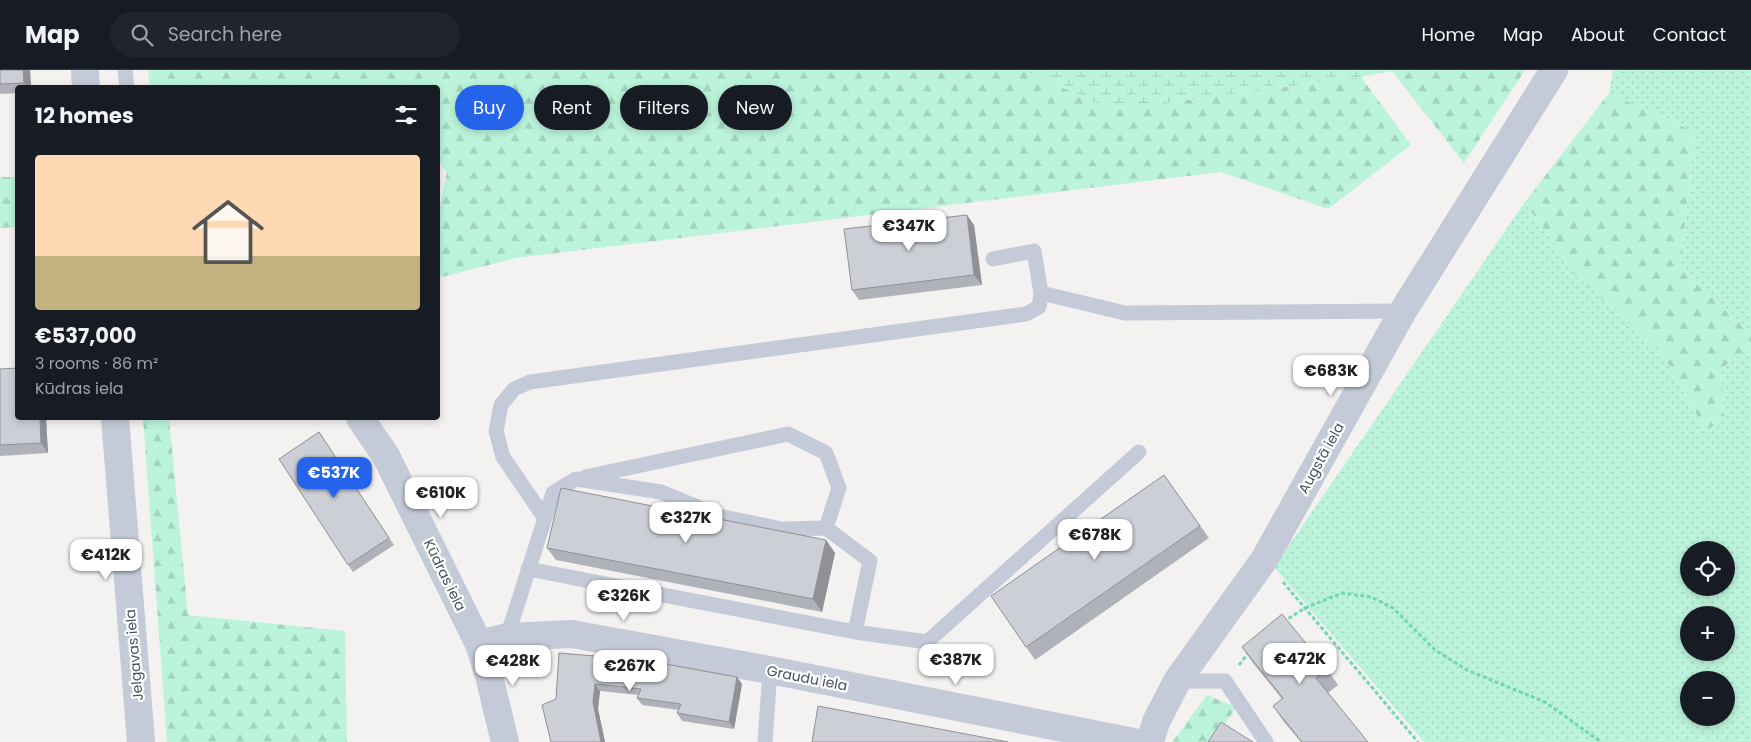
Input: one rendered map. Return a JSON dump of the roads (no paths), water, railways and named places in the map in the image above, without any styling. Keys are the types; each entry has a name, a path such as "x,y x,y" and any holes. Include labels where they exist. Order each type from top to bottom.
{"street":[{"path":"85,70 86,85"},
{"name":"Augstā iela","path":"1150,742 1156,722 1177,681 1264,560 1403,311 1554,70"},
{"name":"Jelgavas iela","path":"114,420 141,742"},
{"name":"Kūdras iela","path":"361,420 386,456 479,644 505,742"},
{"name":"Graudu iela","path":"479,644 507,637 572,634 770,670 1134,742"}],"lane":[{"path":"125,70 127,85"},
{"path":"544,517 503,457 496,431 501,405 514,389 530,382 1026,314 1040,307 1041,293 1034,252 993,259"},
{"path":"1041,293 1125,313 1403,311"},
{"path":"507,637 553,493 576,479 788,434 826,453 839,488 826,528"},
{"path":"528,569 856,632 927,642 1139,452"},
{"path":"576,479 661,492 719,516 782,529 826,528 870,561 856,632"},
{"path":"764,742 770,670"},
{"path":"1177,681 1225,682 1266,742"}]}
